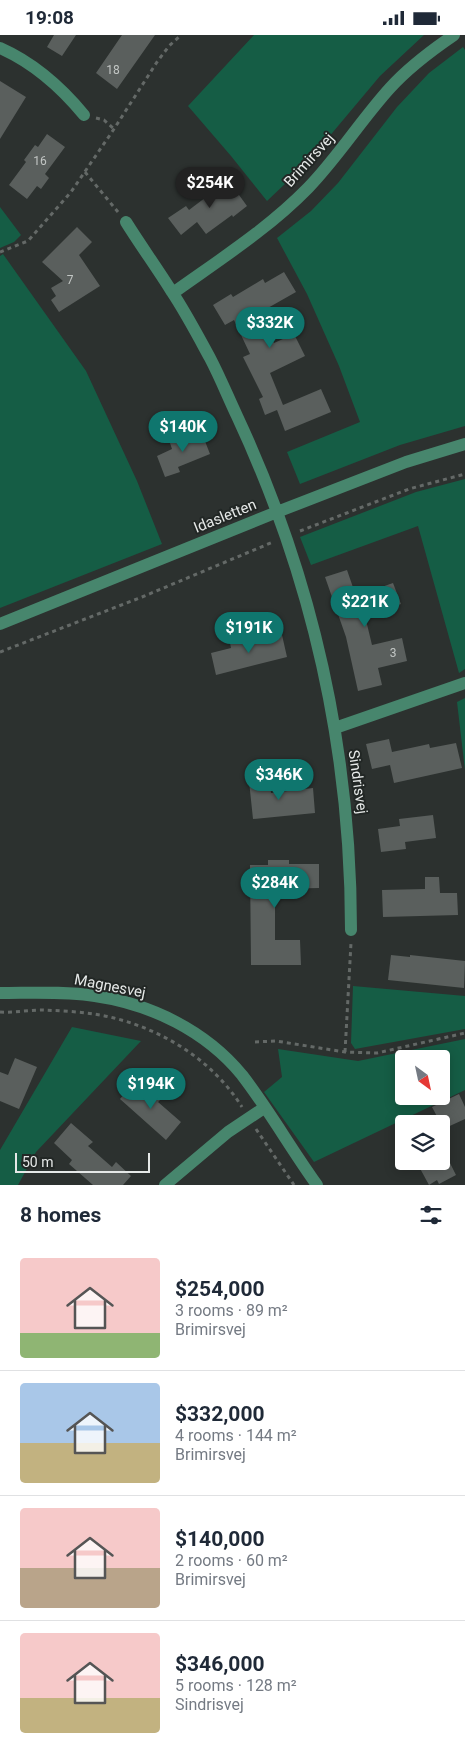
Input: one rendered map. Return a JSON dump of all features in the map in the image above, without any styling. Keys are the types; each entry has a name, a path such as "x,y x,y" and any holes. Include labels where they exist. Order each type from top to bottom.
{"street":[{"name":"Brimirsvej","path":"173,293 265,228 308,188 347,143 390,87 431,51 454,35"},
{"path":"0,48 28,62 50,78 84,115"},
{"path":"126,223 173,293 211,360 266,480 278,512"},
{"name":"Idasletten","path":"0,624 406,462 465,444"},
{"name":"Sindrisvej","path":"278,512 315,631 332,705 348,823 351,930"},
{"path":"335,728 465,683"},
{"name":"Magnesvej","path":"0,993 64,993 94,996 127,1003 155,1012 193,1031 217,1049 241,1075 317,1185"},
{"path":"165,1185 228,1132 264,1108"}],"path":[{"path":"0,252 28,241 71,192 157,62 169,46 182,35"},
{"path":"84,115 104,120 114,129"},
{"path":"85,172 126,223"},
{"path":"0,652 409,489 465,474"},
{"path":"345,1053 351,930"},
{"path":"0,1012 39,1010 112,1017 144,1027 184,1048 216,1074 237,1099 294,1185"},
{"path":"255,1042 276,1041 345,1053 377,1053 465,1033"}],"green space":[{"path":"254,35 424,35 380,76 307,163 267,201 188,106"},
{"path":"463,47 465,50 465,426 400,445 300,484 287,452 360,422 339,366 307,294 277,238 311,211 338,183 397,107 429,73"},
{"path":"0,207 21,235 14,242 0,248"},
{"path":"3,254 86,371 137,481 162,544 0,608 0,256"},
{"path":"465,479 465,669 459,673 418,526 311,565 300,537 416,492"},
{"path":"465,698 465,770 457,702"},
{"path":"353,986 465,996 465,1029 355,1049 351,1043"},
{"path":"72,1027 141,1041 36,1152 18,1185 0,1185 0,1150"},
{"path":"465,1039 465,1090 450,1097 450,1050 412,1050"},
{"path":"278,1049 358,1061 395,1053 395,1105 434,1105 413,1115 395,1115 395,1123 314,1162 264,1092 282,1077"}],"building":[{"path":"54,35 76,35 62,56 47,47"},
{"path":"122,35 155,35 117,89 96,73"},
{"path":"0,81 26,97 0,139"},
{"path":"47,134 65,147 45,174 49,178 41,189 37,186 27,199 9,185 26,162 24,160 35,145 38,147"},
{"path":"226,177 247,206 206,234 197,222 181,235 168,218 186,206 189,210 214,191 212,188"},
{"path":"77,227 92,242 79,255 100,286 59,312 51,300 56,296 51,288 63,281 42,262"},
{"path":"284,272 296,292 259,313 274,343 294,334 305,356 270,373 283,405 321,389 331,412 285,431 277,410 265,415 259,399 263,397 243,357 250,354 234,320 225,325 213,305 231,294 233,297 263,279 265,283"},
{"path":"201,431 210,454 178,467 180,472 165,477 157,456 172,449 170,443"},
{"path":"347,570 356,596 393,583 401,604 365,616 372,645 402,638 407,661 378,668 382,685 358,691 346,637 325,577"},
{"path":"282,635 287,657 216,675 211,653 231,648 230,643 247,639 248,643"},
{"path":"389,739 392,752 429,744 430,748 456,743 462,768 394,783 390,765 372,769 366,744"},
{"path":"270,779 271,793 313,788 315,813 253,819 249,781"},
{"path":"433,815 436,838 405,842 406,849 381,852 378,829 400,826 399,819"},
{"path":"268,860 289,860 289,864 319,864 319,888 275,889 275,940 300,940 301,965 251,965 250,865 268,865"},
{"path":"425,877 439,877 440,893 457,893 458,915 383,917 382,890 425,889"},
{"path":"391,955 410,957 410,955 465,961 464,988 388,980"},
{"path":"15,1058 37,1067 19,1109 0,1101 0,1072 8,1075"},
{"path":"135,1081 144,1089 147,1087 161,1099 158,1102 181,1122 166,1140 120,1099"},
{"path":"459,1094 465,1107 465,1119 450,1126 450,1115 436,1115 432,1107 436,1105 450,1105 450,1098"},
{"path":"71,1123 93,1142 88,1146 112,1167 116,1162 131,1176 123,1185 93,1185 69,1164 72,1160 54,1143"},
{"path":"450,1163 456,1175 439,1184 437,1180 429,1185 421,1170 450,1170"}]}
